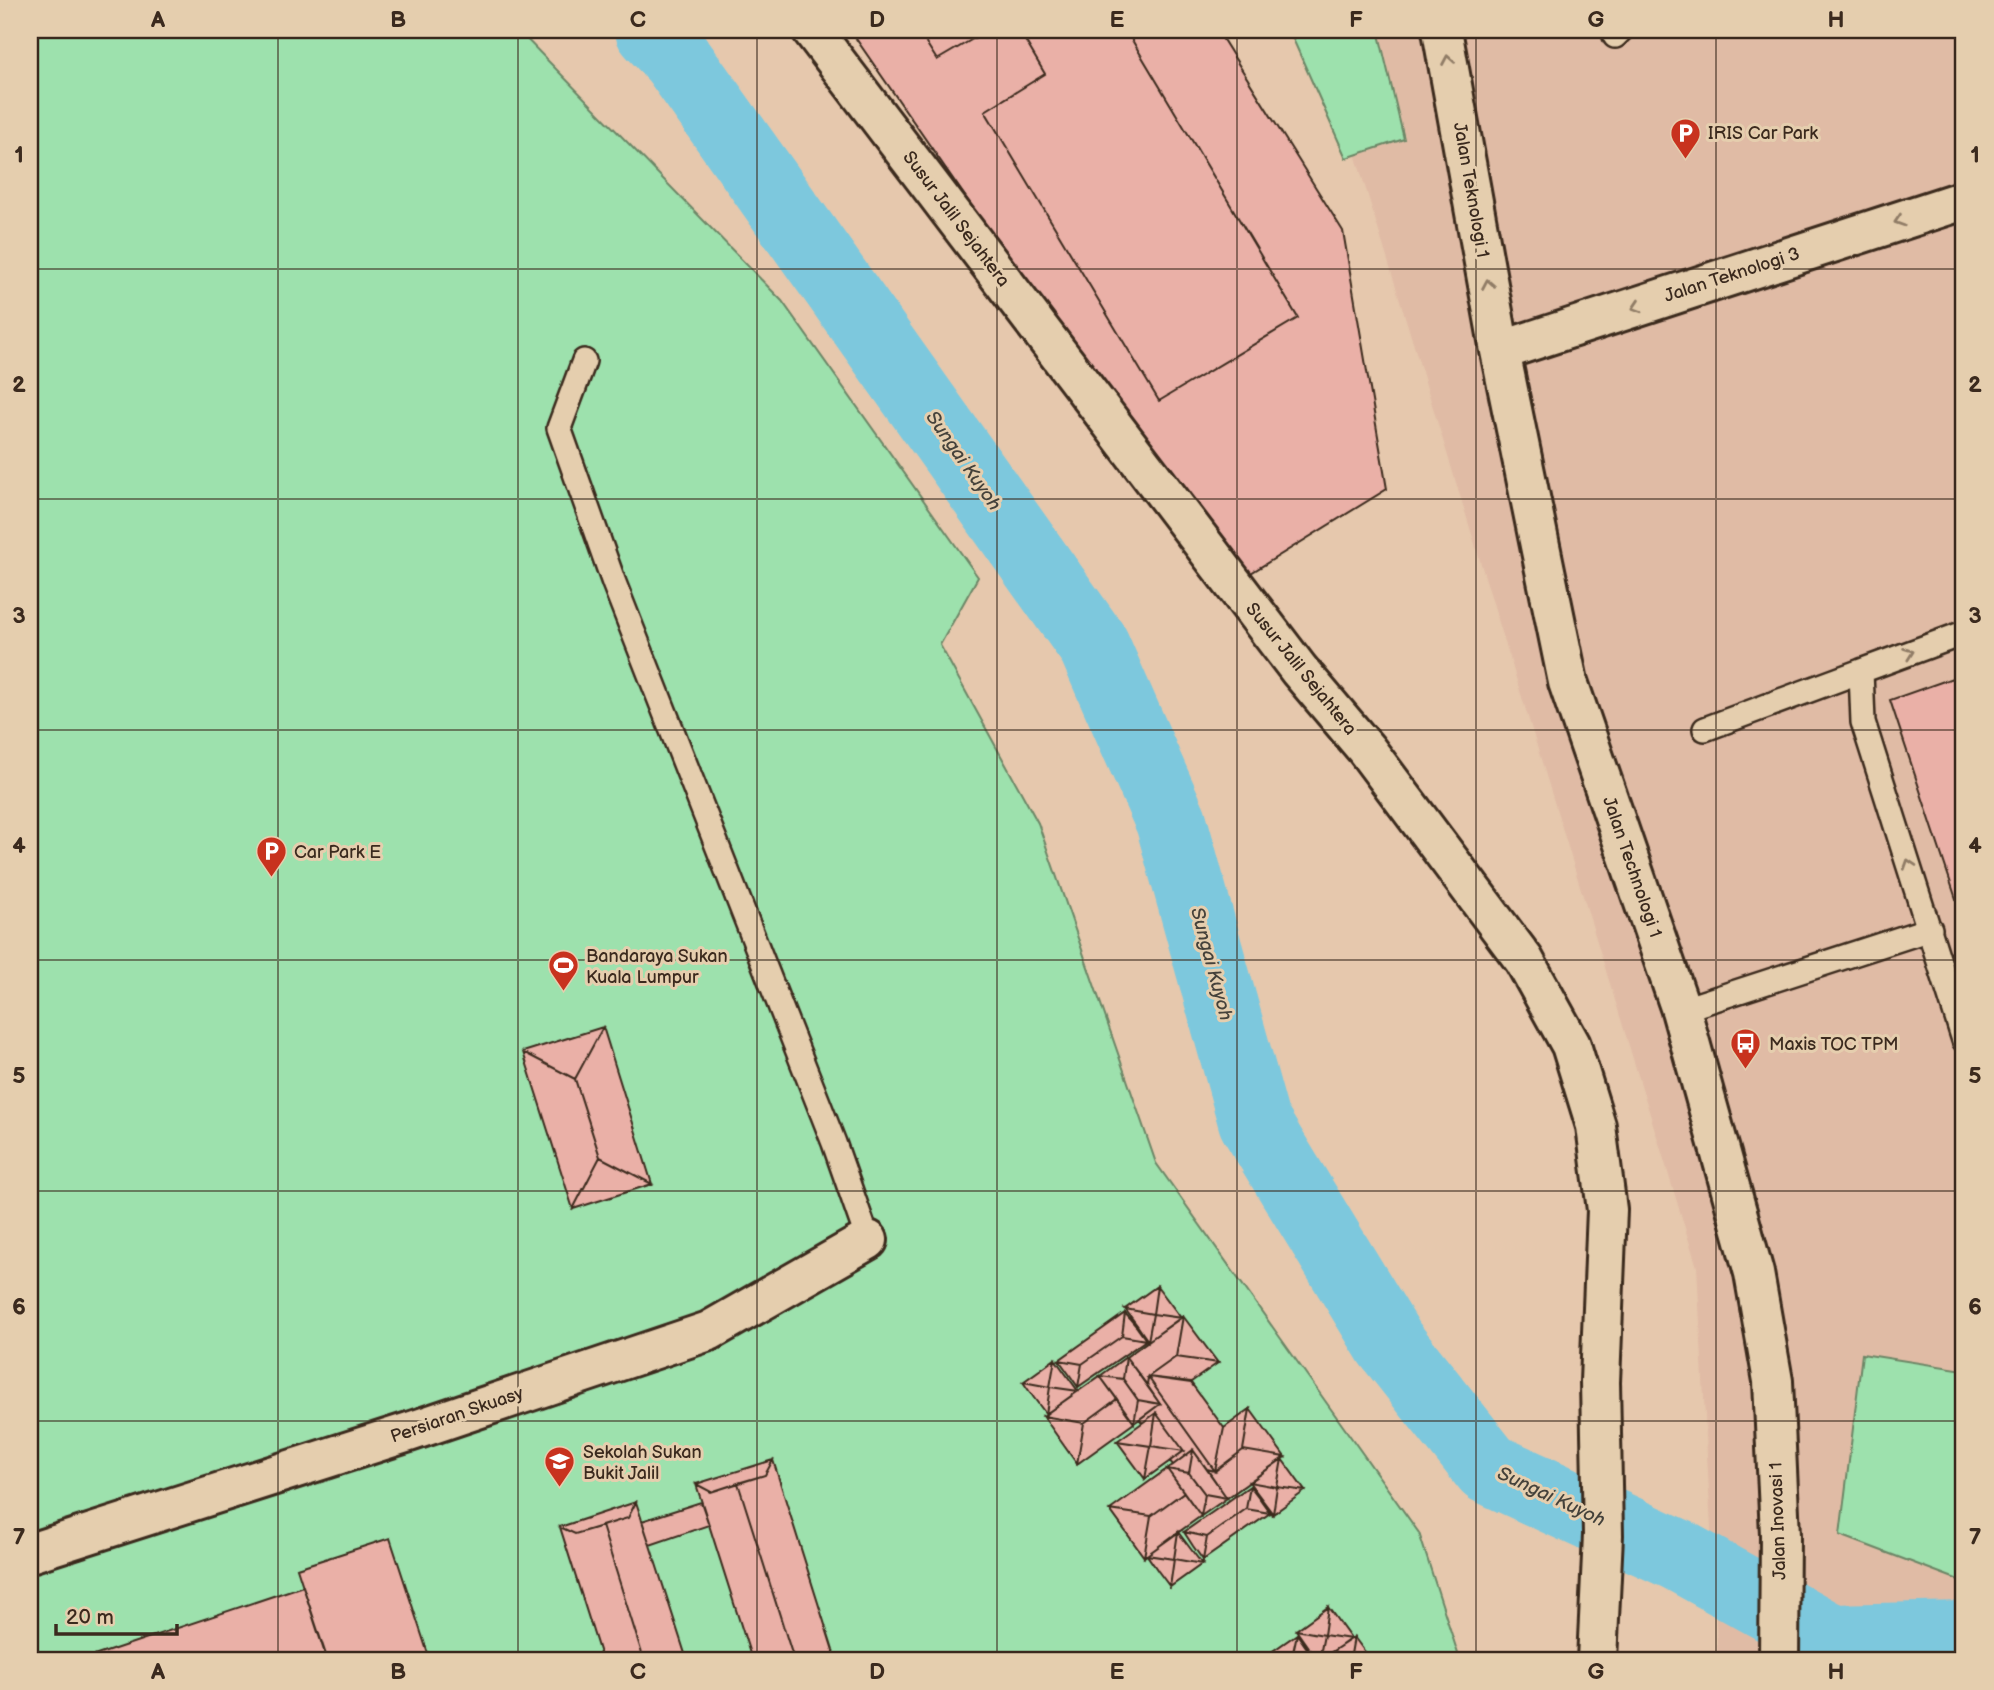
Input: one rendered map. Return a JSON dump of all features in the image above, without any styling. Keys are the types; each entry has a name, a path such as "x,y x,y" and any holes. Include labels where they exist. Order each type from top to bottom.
{"street":[{"name":"Susur Jalil Sejahtera","path":"812,30 1299,670 1367,749 1524,960 1571,1045 1596,1126 1606,1210 1600,1382 1603,1535 1597,1660"},
{"name":"Jalan Teknologi 1","path":"1442,30 1500,351"},
{"name":"Jalan Teknologi 3","path":"1500,351 1964,200"},
{"name":"Jalan Technologi 1","path":"1500,351 1568,682 1681,1010 1754,1273 1773,1381"},
{"name":"Persiaran Skuasy","path":"30,1553 409,1432 709,1331 868,1240"},
{"name":"Jalan Inovasi 1","path":"1773,1381 1780,1535 1779,1660"}],"lane":[{"path":"584,361 559,428 614,583 834,1143 868,1240"},
{"path":"1705,729 1964,633"},
{"path":"1861,671 1863,722 1964,1040"},
{"path":"1681,1010 1930,929"}],"shaded area":[{"path":"1317,30 1964,30 1964,1660 1718,1660 1697,1267"}],"green space":[{"name":"Bandaraya Sukan Kuala Lumpur","path":"30,30 518,30 782,301 978,577 940,645 1038,823 1156,1163 1419,1533 1460,1660 30,1660"},
{"path":"1289,30 1378,30 1404,139 1346,158"},
{"path":"1862,1354 1964,1370 1964,1582 1840,1535"}],"building":[{"path":"850,30 1217,30 1343,231 1387,489 1233,584"},
{"path":"918,30 988,30 937,60"},
{"path":"1019,30 1126,30 1298,318 1159,401 985,111 1045,74"},
{"path":"1964,674 1964,923 1890,700"},
{"path":"603,1027 575,1079 523,1052"},
{"path":"603,1027 652,1184 600,1157 575,1079"},
{"path":"523,1052 575,1079 600,1157 573,1209"},
{"path":"600,1157 652,1184 573,1209"},
{"path":"1157,1286 1153,1314 1125,1309"},
{"path":"1157,1286 1181,1318 1153,1314"},
{"path":"1125,1309 1153,1314 1148,1341 1137,1325"},
{"path":"1125,1313 1122,1336 1082,1364 1059,1360"},
{"path":"1125,1313 1136,1326 1146,1340 1122,1336"},
{"path":"1153,1314 1181,1318 1148,1341"},
{"path":"1183,1316 1176,1357 1148,1377 1147,1385 1126,1357"},
{"path":"1183,1316 1218,1363 1176,1357"},
{"path":"1122,1336 1146,1340 1078,1387 1082,1364"},
{"path":"1126,1357 1123,1379 1100,1376"},
{"path":"1126,1357 1160,1404 1138,1400 1123,1379"},
{"path":"1176,1357 1218,1363 1191,1382 1148,1377"},
{"path":"1055,1359 1078,1391 1050,1387"},
{"path":"1055,1359 1050,1387 1023,1382"},
{"path":"1059,1360 1082,1364 1078,1387 1069,1374"},
{"path":"1100,1376 1117,1399 1084,1423 1043,1416"},
{"path":"1100,1376 1123,1379 1138,1400 1134,1423"},
{"path":"1148,1377 1191,1383 1224,1428 1215,1471"},
{"path":"1148,1377 1215,1471 1207,1469 1193,1450 1173,1465 1170,1461 1184,1451 1156,1413 1142,1423 1140,1419 1160,1404 1147,1385"},
{"path":"1023,1382 1050,1387 1046,1414 1034,1398"},
{"path":"1050,1387 1078,1391 1046,1414"},
{"path":"1117,1399 1134,1423 1077,1464 1084,1423"},
{"path":"1138,1400 1160,1404 1134,1423"},
{"path":"1250,1409 1243,1450 1215,1471 1224,1428"},
{"path":"1250,1409 1285,1457 1243,1450"},
{"path":"1156,1413 1184,1451 1151,1446"},
{"path":"1156,1413 1151,1446 1117,1441 1142,1423"},
{"path":"1043,1416 1084,1423 1077,1464"},
{"path":"1117,1441 1151,1446 1145,1479"},
{"path":"1151,1446 1184,1451 1145,1479"},
{"path":"1193,1450 1189,1473 1167,1469 1173,1465"},
{"path":"1193,1450 1227,1498 1205,1494 1189,1473"},
{"path":"1243,1450 1285,1457 1227,1498 1207,1469 1215,1471"},
{"path":"1282,1459 1305,1491 1277,1487"},
{"path":"1282,1459 1277,1487 1249,1482"},
{"path":"773,1460 765,1475 711,1492 696,1484"},
{"path":"773,1460 836,1660 794,1660 738,1483 765,1475"},
{"path":"1167,1469 1184,1492 1151,1516 1110,1510"},
{"path":"1167,1469 1189,1473 1205,1494 1201,1516"},
{"path":"1249,1482 1277,1487 1273,1514"},
{"path":"738,1483 794,1660 752,1660 696,1484 711,1492"},
{"path":"1250,1486 1246,1509 1207,1537 1184,1532"},
{"path":"1250,1486 1260,1499 1270,1513 1246,1509"},
{"path":"1277,1487 1305,1491 1273,1514"},
{"path":"1184,1492 1201,1516 1144,1557 1151,1516"},
{"path":"1205,1494 1227,1498 1201,1516"},
{"path":"636,1502 628,1518 575,1534 560,1527"},
{"path":"636,1502 687,1660 644,1660 602,1526 628,1518"},
{"path":"701,1502 709,1525 650,1545 642,1521"},
{"path":"1246,1509 1270,1513 1203,1560 1207,1537"},
{"path":"1110,1510 1151,1516 1144,1557"},
{"path":"602,1526 644,1660 602,1660 560,1527 575,1534"},
{"path":"1178,1532 1174,1559 1147,1555"},
{"path":"1178,1532 1202,1564 1174,1559"},
{"path":"1184,1532 1207,1537 1203,1560 1193,1546"},
{"path":"390,1538 430,1660 327,1660 297,1568"},
{"path":"1147,1555 1174,1559 1170,1587 1158,1571"},
{"path":"1174,1559 1202,1564 1170,1587"},
{"path":"303,1586 327,1658 82,1660"},
{"path":"1328,1607 1351,1639 1324,1635"},
{"path":"1328,1607 1324,1635 1296,1630"},
{"path":"1296,1630 1324,1635 1319,1660 1317,1660"},
{"path":"1297,1634 1306,1647 1316,1660 1292,1657"},
{"path":"1297,1634 1292,1657 1287,1660 1260,1660"},
{"path":"1324,1635 1351,1639 1319,1660"},
{"path":"1354,1637 1371,1660 1350,1660"},
{"path":"1354,1637 1350,1660 1321,1660 1350,1639"}],"waterway":[{"name":"Sungai Kuyoh","path":"651,30 677,59 1094,646 1171,821 1254,1121 1390,1344 1488,1468 1678,1555 1832,1640 1964,1637"}],"place":[{"name":"IRIS Car Park","path":"1685,160"},
{"name":"Car Park E","path":"271,879"},
{"name":"Bandaraya Sukan Kuala Lumpur","path":"563,993"},
{"name":"Maxis TOC TPM","path":"1746,1071"},
{"name":"Sekolah Sukan Bukit Jalil","path":"560,1489"}]}
